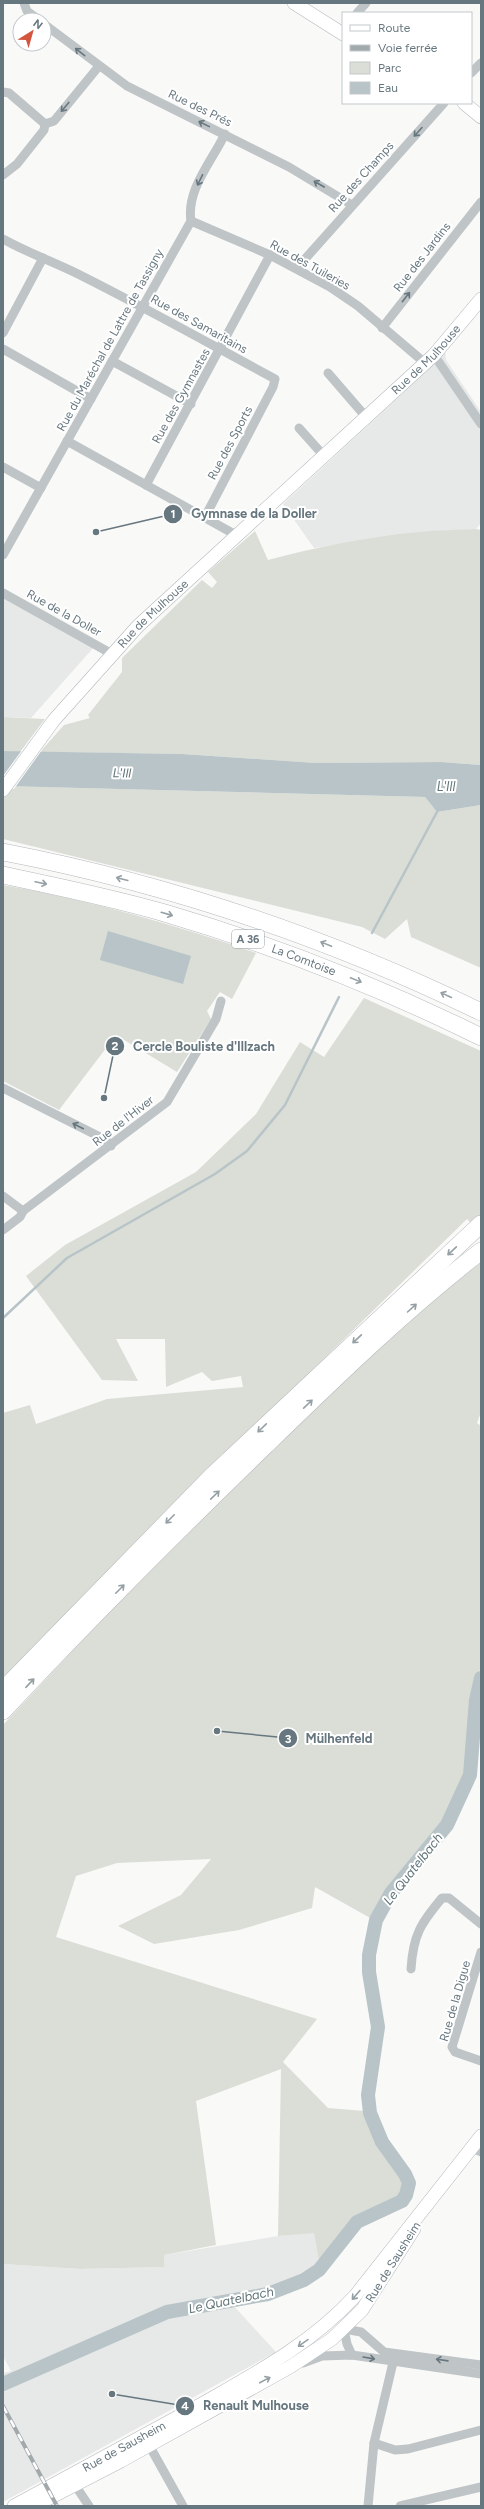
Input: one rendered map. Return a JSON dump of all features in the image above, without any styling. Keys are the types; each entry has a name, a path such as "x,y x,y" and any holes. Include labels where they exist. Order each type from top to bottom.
{"highway":[{"name":"La Comtoise","path":"3,852 92,871 244,915 383,967 481,1012"},
{"name":"La Comtoise","path":"3,875 93,895 235,935 373,987 481,1036"},
{"path":"3,1690 218,1471 481,1224"},
{"path":"3,1711 157,1551 309,1403 444,1279 481,1251"}],"main road":[{"path":"294,3 342,31"},
{"path":"465,104 481,117"},
{"name":"Rue de Mulhouse","path":"3,790 54,720 138,626 430,359 481,299"},
{"name":"Rue de Sausheim","path":"146,2441 282,2358 334,2319 366,2283 403,2232 476,2150 481,2136"},
{"name":"Rue de Sausheim","path":"34,2506 73,2481 146,2441 290,2367 344,2329 362,2310 381,2284 424,2210"},
{"name":"Rue de Sausheim","path":"14,2506 73,2481"}],"street":[{"path":"24,3 28,12"},
{"path":"358,12 366,3"},
{"name":"Rue des Prés","path":"52,30 127,86 289,167 352,205"},
{"path":"472,72 481,63"},
{"path":"45,124 54,121 99,66"},
{"path":"3,92 9,94 45,124"},
{"name":"Rue des Champs","path":"297,268 443,104"},
{"path":"3,175 17,164 44,130 45,124"},
{"name":"Rue du Maréchal de Lattre de Tassigny","path":"3,555 190,221 189,209 193,193 225,134"},
{"name":"Rue des Jardins","path":"382,328 481,202"},
{"name":"Rue des Tuileries","path":"190,221 297,268 330,287 358,306 382,328 430,359 481,424"},
{"name":"Rue des Samaritains","path":"3,239 28,253 66,267 142,306 275,379"},
{"name":"Rue des Gymnastes","path":"146,485 221,349 270,255"},
{"path":"3,333 43,258"},
{"path":"3,349 91,399"},
{"path":"112,361 191,404"},
{"path":"328,373 366,417"},
{"name":"Rue des Sports","path":"205,517 273,387 275,379"},
{"path":"299,428 324,456"},
{"path":"67,441 236,535"},
{"path":"3,467 41,488"},
{"name":"Rue de la Doller","path":"3,593 112,654"},
{"name":"Rue de l'Hiver","path":"3,1230 20,1217 24,1211 167,1102 216,1019 221,1001"},
{"path":"3,1088 106,1140 111,1146"},
{"path":"3,1196 24,1211"},
{"path":"411,1969 415,1936 423,1920 442,1898 449,1898 481,1924"},
{"name":"Rue de la Digue","path":"481,1952 452,2047 455,2052 481,2061"},
{"path":"334,2319 344,2329 347,2344 352,2355"},
{"path":"344,2329 361,2332 376,2347 394,2358 481,2374"},
{"path":"290,2367 322,2356 352,2355 481,2365"},
{"path":"368,2506 374,2444 394,2358"},
{"path":"374,2444 395,2450 408,2449 481,2430"},
{"path":"146,2441 183,2506"},
{"path":"73,2481 89,2506"},
{"path":"400,2506 481,2487"}],"shaded area":[{"path":"445,350 446,360 481,412 481,523 476,529 419,532 314,548 283,504 426,372"},
{"path":"3,595 94,647 31,718 3,717"},
{"path":"314,2232 320,2267 233,2305 276,2352 3,2502 3,2373 11,2371 3,2356 3,2264 80,2269 164,2267 164,2255 278,2236"}],"green space":[{"path":"481,530 481,765 441,762 316,763 182,754 40,752 64,725 90,718 88,715 122,672 122,658 202,580 212,588 217,582 208,572 255,531 268,560 324,547 399,534 425,531"},
{"path":"3,717 45,719 20,752 3,751"},
{"path":"3,786 425,797 437,812 481,805 481,968 411,937 407,919 385,939 362,927 3,839"},
{"path":"3,885 99,905 194,932 256,953 232,999 220,992 207,1011 211,1019 177,1072 116,1035 59,1110 3,1081"},
{"path":"364,998 481,1051 481,1234 467,1219 125,1553 3,1682 3,1413 30,1405 36,1424 107,1399 243,1387 241,1376 212,1381 202,1372 166,1387 165,1339 116,1339 138,1381 102,1380 26,1276 65,1245 196,1172 256,1114 300,1042 324,1057"},
{"path":"481,1260 481,1412 477,1423 481,1426 481,1665 472,1703 467,1774 443,1824 390,1889 372,1919 315,1887 312,1908 239,1930 154,1944 118,1926 181,1895 211,1859 117,1863 76,1876 56,1937 317,2019 283,2062 328,2108 365,2111 380,2143 403,2182 399,2199 355,2218 320,2267 314,2233 278,2236 281,2069 196,2101 216,2245 164,2255 164,2267 80,2269 3,2264 3,1725 178,1538 429,1301"}],"water":[{"name":"L'Ill","path":"3,751 182,754 316,763 441,762 481,765 481,805 437,812 425,797 3,786"},
{"path":"108,931 191,956 183,984 100,960"}],"pier":[{"path":"22,750 42,750 14,789 3,788 3,776"}],"waterway":[{"path":"372,933 438,810"},
{"path":"3,1318 67,1258 215,1174 247,1151 285,1105 339,997"},
{"name":"Le Quatelbach","path":"3,2384 167,2312 268,2294 304,2280 319,2270 357,2222 402,2201 406,2195 409,2183 405,2174 382,2142 370,2113 368,2095 378,2027 369,1972 369,1955 376,1920 391,1893 447,1825 470,1775 476,1700 481,1678"}],"railway":[{"path":"3,2406 57,2506"}],"place":[{"name":"Gymnase de la Doller","path":"96,532"},
{"name":"Cercle Bouliste d'Illzach","path":"104,1098"},
{"name":"Mülhenfeld","path":"217,1731"},
{"name":"Renault Mulhouse","path":"112,2394"}]}
